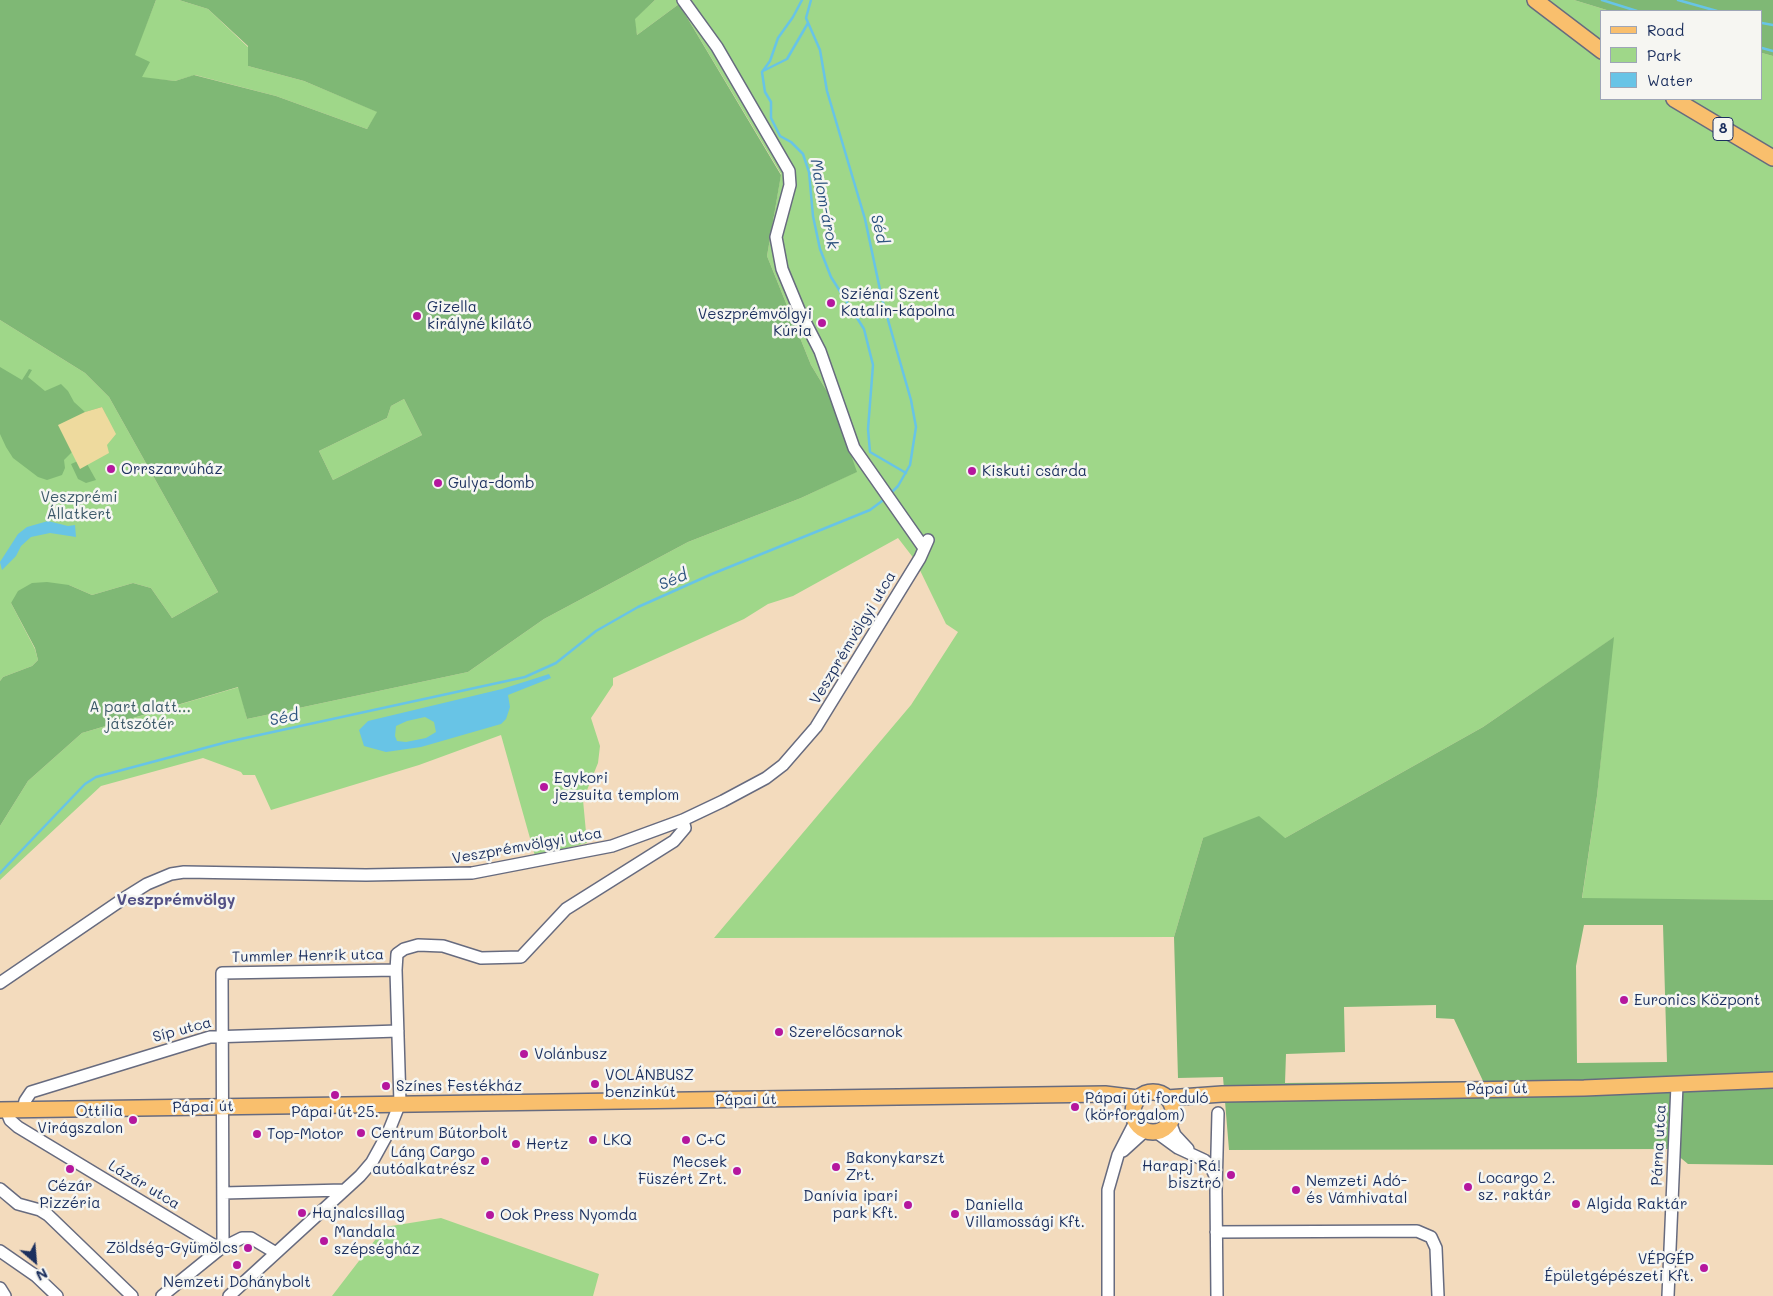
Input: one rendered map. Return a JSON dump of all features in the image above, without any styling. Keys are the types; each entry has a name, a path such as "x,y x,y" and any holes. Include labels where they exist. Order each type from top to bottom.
{"main road":[{"path":"1535,0 1600,49"},
{"name":"8","path":"1676,100 1773,158"},
{"name":"Pápai út","path":"3,1110 400,1103 1092,1095 1138,1098 1151,1092 1158,1093 1167,1098 1222,1094 1677,1085 1773,1080"},
{"name":"Pápai út","path":"1092,1095 1122,1105 1142,1125 1172,1119 1185,1108 1222,1094"},
{"path":"1138,1098 1142,1125"},
{"path":"1167,1098 1172,1105 1172,1119"}],"street":[{"name":"Veszprémvölgyi utca","path":"0,983 123,899 148,884 171,874 184,872 366,875 472,873 612,846 683,820 766,778 800,748 816,727 926,544 890,501 854,448 820,351 799,310 782,269 776,237 790,185 789,172 717,47 683,0"},
{"path":"229,1296 360,1176 382,1147 400,1103 397,954 404,949 418,945 443,946 481,958 521,958 566,909 674,841 686,828 683,820"},
{"name":"Tummler Henrik utca","path":"222,1035 222,973 396,970"},
{"name":"Síp utca","path":"23,1110 25,1101 31,1092 200,1039 222,1035 398,1031"},
{"path":"222,1035 222,1244"},
{"name":"Párna utca","path":"1668,1296 1677,1085"},
{"name":"Lázár utca","path":"3,1110 18,1127 222,1244"},
{"path":"1218,1113 1216,1179 1218,1296"},
{"path":"1172,1119 1179,1140 1193,1154"},
{"path":"1108,1296 1108,1190 1118,1155 1142,1125 1178,1148 1210,1164 1216,1179"},
{"path":"0,1189 18,1204 48,1215 132,1296"},
{"path":"223,1193 344,1190"},
{"path":"1216,1232 1417,1231 1431,1237 1434,1242 1438,1296"},
{"path":"162,1296 222,1244 242,1238 251,1238 276,1253"},
{"path":"0,1251 36,1276 57,1296"},
{"path":"0,1288 5,1296"}],"green space":[{"name":"A part alatt... játszótér","path":"0,0 156,0 135,55 150,62 142,77 175,81 194,75 276,96 367,129 377,112 304,81 248,66 248,46 208,9 179,0 655,0 635,19 637,35 679,4 781,175 767,256 811,365 831,398 857,472 801,498 688,542 544,619 468,672 247,719 238,687 82,733 28,781 0,826 0,681 3,677 32,666 38,660 35,648 11,603 18,591 32,583 47,582 69,585 92,595 133,583 151,588 172,618 218,592 109,397 85,373 0,320","holes":["404,399 422,435 333,480 319,451 387,418 391,406"]},
{"path":"156,0 179,0 208,9 248,47 248,66 304,81 378,112 367,129 276,96 195,75 175,81 142,78 134,55"},
{"path":"655,0 1574,0 1607,10 1600,10 1600,100 1763,100 1763,53 1773,56 1773,900 1582,899 1597,796 1613,638 1483,727 1285,838 1203,838 1174,937 714,938 911,705 958,632 946,624 915,560 898,538 793,596 768,604 744,619 613,678 613,685 591,718 600,746 598,763 583,800 587,843 535,856 501,735 419,765 271,810 255,775 243,775 241,772 203,758 101,786 0,880 0,826 28,781 82,733 239,687 247,719 468,672 544,619 688,542 801,498 856,472 831,398 811,365 767,256 781,174 679,4 637,35 634,19"},
{"path":"1574,0 1773,0 1773,56 1763,53 1763,10 1607,10"},
{"name":"Veszprémi Állatkert","path":"0,320 85,373 109,397 218,592 172,618 151,588 133,583 92,595 69,585 11,603 35,649 38,660 32,666 3,677 0,681"},
{"path":"0,367 22,380 29,369 32,370 28,377 45,391 61,384 68,391 74,402 85,412 102,407 107,417 64,460 65,468 62,475 47,480 38,477 13,458 6,447 0,434"},
{"path":"404,399 422,435 333,480 319,451 387,418 391,406"},
{"path":"78,461 86,462 96,480 86,483 78,479 71,464"},
{"path":"1614,637 1597,796 1582,898 1773,900 1773,1165 1688,1164 1670,1149 1229,1150 1223,1077 1178,1078 1174,937 1203,838 1259,816 1285,838 1483,727","holes":["1584,925 1663,925 1667,1062 1577,1063 1576,966","1436,1005 1436,1018 1454,1019 1483,1081 1285,1083 1286,1054 1345,1052 1344,1007"]},
{"path":"441,1218 599,1274 593,1296 332,1296 385,1227"}],"sand":[{"path":"102,407 116,434 107,445 109,453 80,469 58,425 85,412"}],"water":[{"path":"48,521 68,526 75,525 76,537 50,533 31,537 21,546 16,556 2,570 0,562 18,534 27,527"},
{"path":"549,674 551,678 508,695 510,707 506,719 501,724 421,747 386,752 364,746 359,730 368,721 502,689","holes":["425,717 434,722 436,732 426,738 406,742 397,741 395,736 396,726 407,721"]}],"waterway":[{"name":"Malom-árok","path":"802,0 778,38 770,61 762,72 765,92 771,102 771,118 780,136 791,142 803,154 809,172 813,216 820,249 831,277 864,329 873,365 868,429 870,452 906,473"},
{"name":"Séd","path":"811,0 806,18 820,50 827,91 865,219 882,299 911,400 916,427 910,465 898,486 890,494"},
{"name":"Séd","path":"1602,0 1634,10"},
{"path":"1678,0 1713,10"},
{"name":"Malom-árok","path":"763,71 787,59 808,23"},
{"path":"1763,23 1773,25"},
{"name":"Séd","path":"1763,48 1773,51"},
{"name":"Séd","path":"0,873 85,784 96,777 227,742 525,677 556,663 596,631 638,607 712,574 870,510 886,498"}],"place":[{"name":"Sziénai Szent Katalin-kápolna","path":"831,303"},
{"name":"Gizella királyné kilátó","path":"417,316"},
{"name":"Veszprémvölgyi Kúria","path":"822,323"},
{"name":"Orrszarvúház","path":"111,469"},
{"name":"Kiskuti csárda","path":"972,471"},
{"name":"Gulya-domb","path":"438,483"},
{"name":"Egykori jezsuita templom","path":"544,787"},
{"name":"Euronics Központ","path":"1624,1000"},
{"name":"Szerelőcsarnok","path":"779,1032"},
{"name":"Volánbusz","path":"524,1054"},
{"name":"VOLÁNBUSZ benzinkút","path":"595,1084"},
{"name":"Színes Festékház","path":"386,1086"},
{"name":"Pápai út 25.","path":"335,1095"},
{"name":"Pápai úti forduló (körforgalom)","path":"1075,1107"},
{"name":"Ottilia Virágszalon","path":"133,1120"},
{"name":"Centrum Bútorbolt","path":"361,1133"},
{"name":"Top-Motor","path":"257,1134"},
{"name":"LKQ","path":"593,1140"},
{"name":"C+C","path":"686,1140"},
{"name":"Hertz","path":"516,1144"},
{"name":"Láng Cargo autóalkatrész","path":"485,1161"},
{"name":"Bakonykarszt Zrt.","path":"836,1167"},
{"name":"Cézár Pizzéria","path":"70,1169"},
{"name":"Mecsek Füszért Zrt.","path":"737,1171"},
{"name":"Harapj Rá! bisztró","path":"1231,1175"},
{"name":"Locargo 2. sz. raktár","path":"1468,1187"},
{"name":"Nemzeti Adó- és Vámhivatal","path":"1296,1190"},
{"name":"Algida Raktár","path":"1576,1204"},
{"name":"Danívia ipari park Kft.","path":"908,1205"},
{"name":"Hajnalcsillag","path":"302,1213"},
{"name":"Daniella Villamossági Kft.","path":"955,1214"},
{"name":"Ook Press Nyomda","path":"490,1215"},
{"name":"Mandala szépségház","path":"324,1241"},
{"name":"Zöldség-Gyümölcs","path":"248,1248"},
{"name":"Nemzeti Dohánybolt","path":"237,1265"},
{"name":"VÉPGÉP Épületgépészeti Kft.","path":"1704,1268"}],"district":[{"name":"Veszprémvölgy","path":"176,900"}]}
